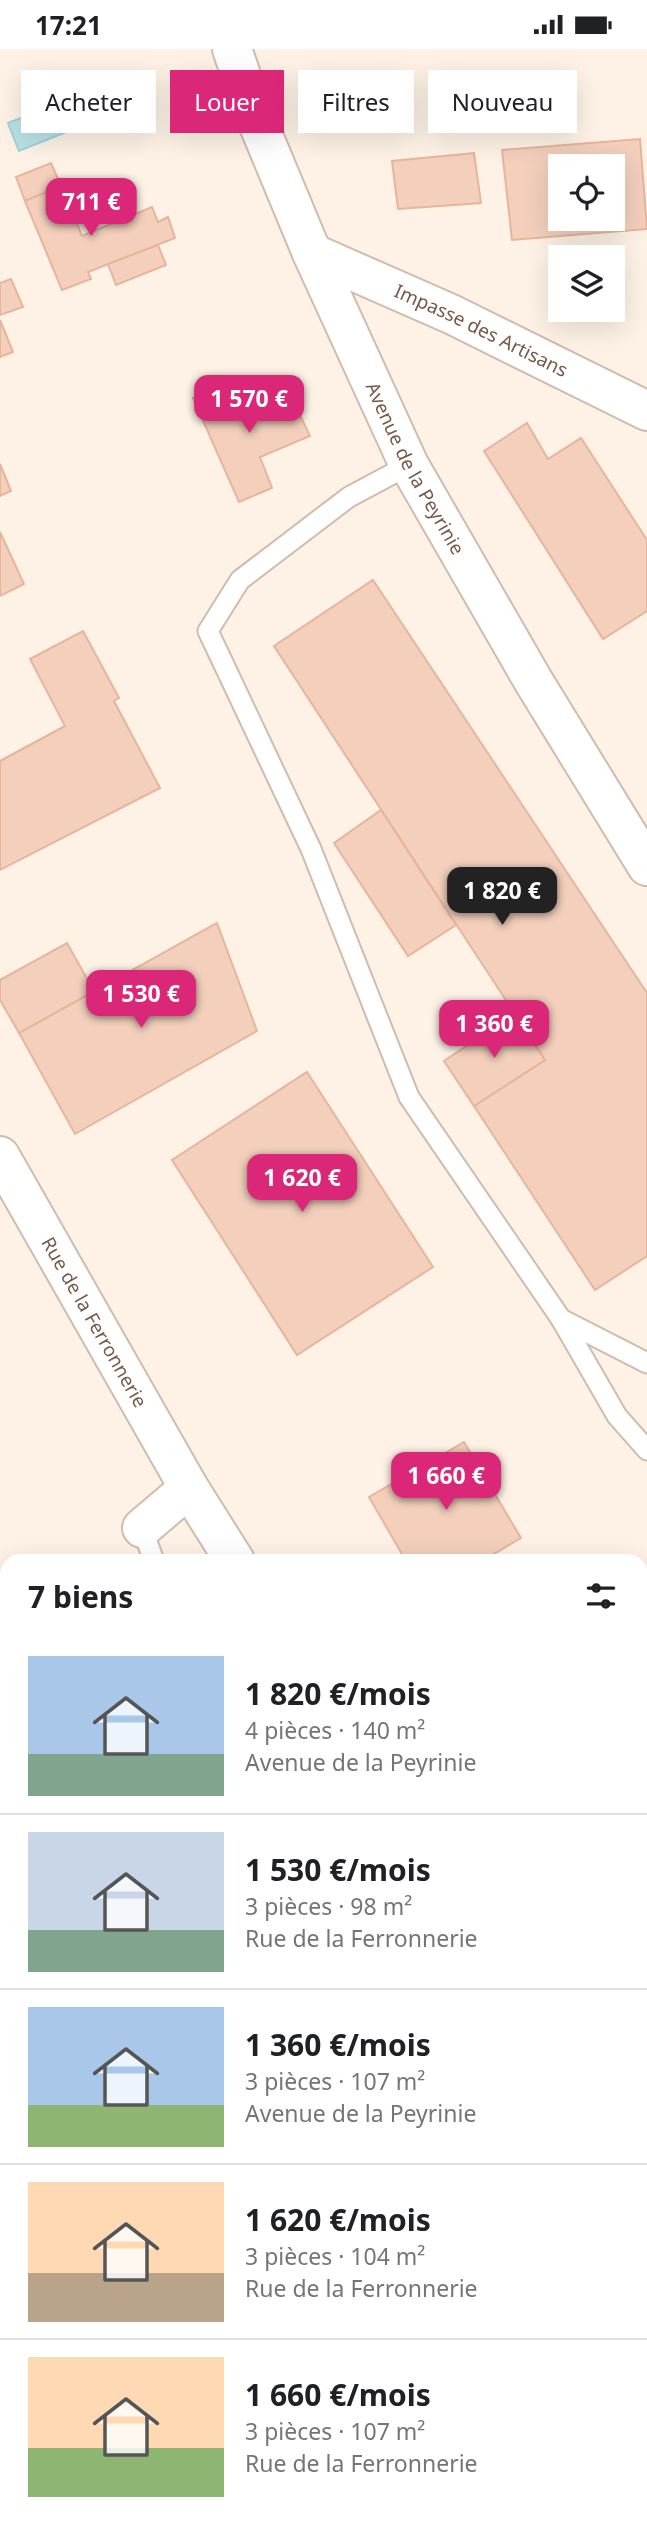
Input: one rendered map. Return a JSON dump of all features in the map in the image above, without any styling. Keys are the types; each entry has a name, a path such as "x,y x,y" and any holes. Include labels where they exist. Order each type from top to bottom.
{"street":[{"name":"Avenue de la Peyrinie","path":"232,49 255,115 312,253 409,465 534,681 647,866"},
{"name":"Impasse des Artisans","path":"312,253 451,314 647,411"},
{"name":"Rue de la Ferronnerie","path":"0,1156 189,1488 231,1554"},
{"path":"148,1545 189,1488"}],"lane":[{"path":"409,465 349,497 240,580 208,631 311,849 410,1097 561,1319 617,1416 647,1450"},
{"path":"561,1319 647,1363"}],"water":[{"path":"21,118 21,133 64,133 19,151 8,123"}],"building":[{"path":"640,139 647,229 625,231 625,154 548,154 548,231 622,231 512,240 502,150"},
{"path":"474,153 481,203 398,209 392,161"},
{"path":"51,163 61,186 25,201 16,177"},
{"path":"61,186 82,236 152,207 158,222 168,217 175,238 88,272 91,279 62,290 25,201"},
{"path":"158,245 166,265 116,285 108,264"},
{"path":"11,279 23,307 0,315 0,283"},
{"path":"0,320 13,352 0,357"},
{"path":"229,383 242,412 289,392 310,436 260,457 272,488 239,502 193,398"},
{"path":"527,423 548,459 581,438 647,540 647,611 603,639 484,451"},
{"path":"0,464 11,491 0,496"},
{"path":"0,532 24,584 0,596"},
{"path":"373,580 647,993 647,1256 595,1290 474,1106 545,1060 274,646"},
{"path":"83,631 119,698 114,701 160,788 0,870 0,761 65,726 30,659"},
{"path":"381,810 456,925 408,956 334,843"},
{"path":"217,923 257,1031 75,1134 19,1033"},
{"path":"67,943 94,991 19,1033 0,1000 0,980"},
{"path":"514,1014 545,1060 474,1106 444,1061"},
{"path":"307,1072 433,1267 297,1355 172,1160"},
{"path":"464,1442 521,1538 494,1554 402,1554 369,1497"}]}
